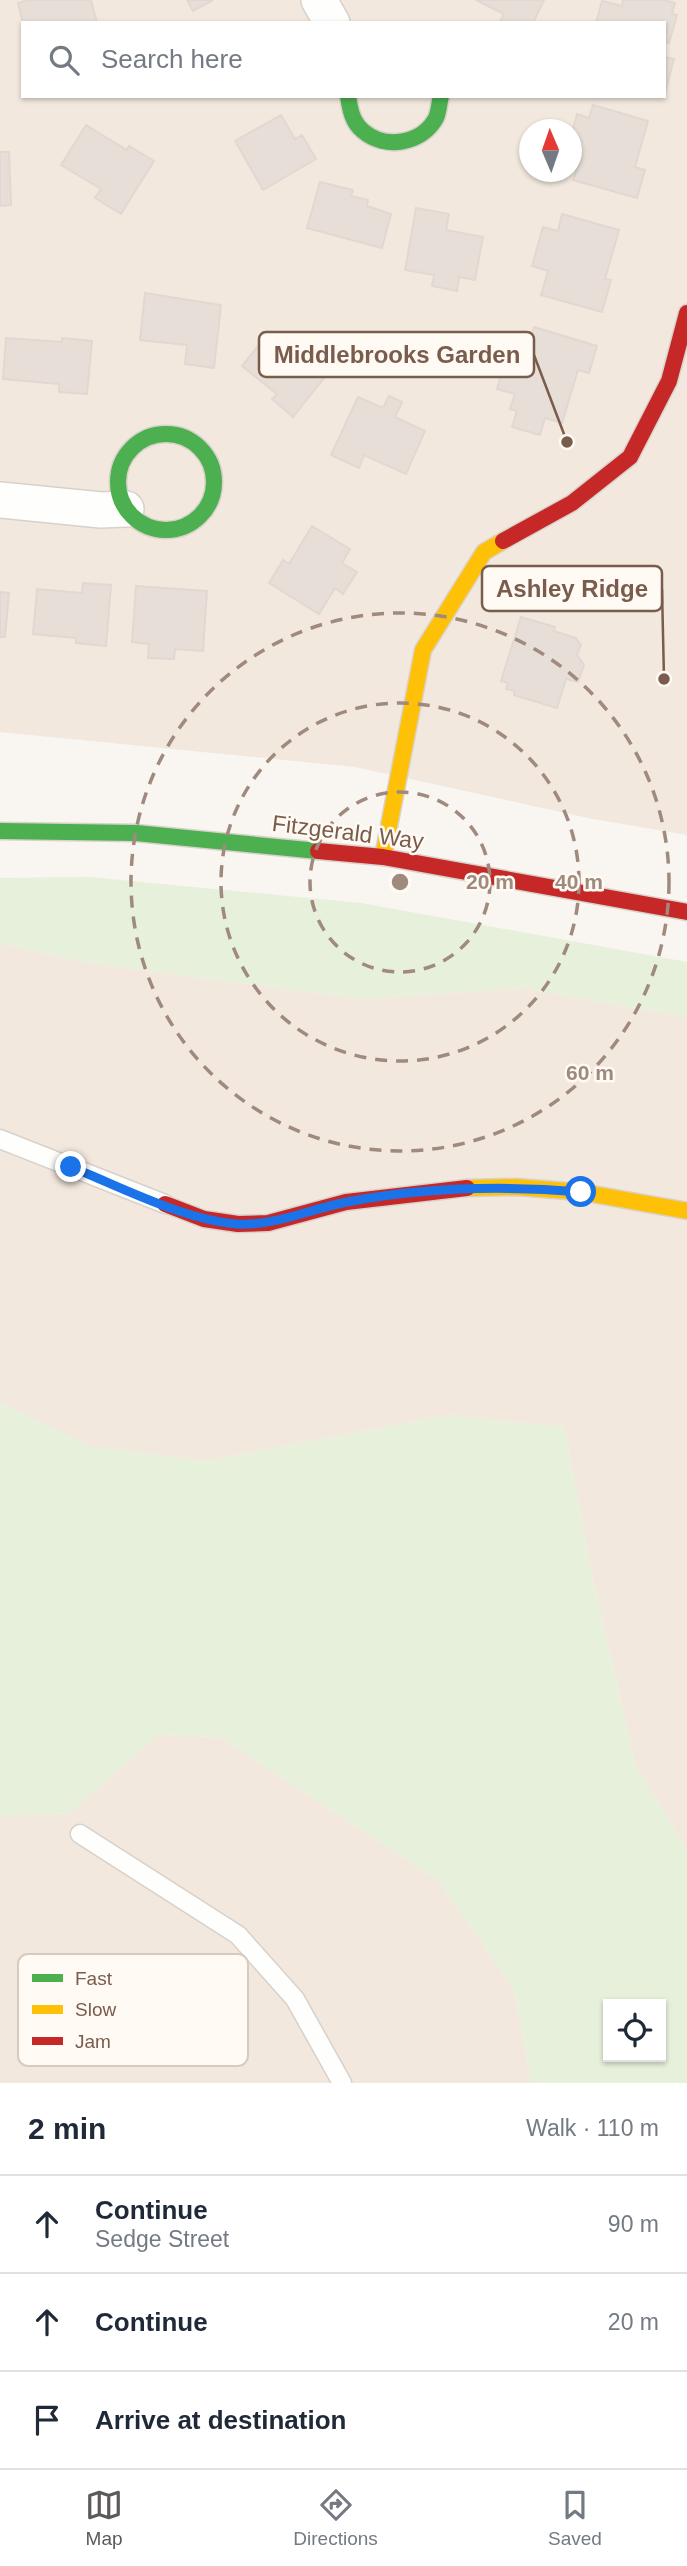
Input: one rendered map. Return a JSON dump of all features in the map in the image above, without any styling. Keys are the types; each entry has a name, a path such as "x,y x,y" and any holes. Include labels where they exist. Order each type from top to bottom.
{"street":[{"path":"319,0 330,21"},
{"path":"348,98 352,118 362,131 389,144 404,143 419,137 439,114 441,98"},
{"path":"383,857 423,650 484,552 572,503 630,457 669,381 687,313"},
{"path":"0,500 102,510 126,509 137,520 151,528 167,530 183,527 196,519 207,507 214,477 210,461 195,444 174,434 143,440 126,456 118,479 120,495 126,509"},
{"name":"Fitzgerald Way","path":"0,831 136,833 383,857 687,912"},
{"path":"165,1204 204,1219 238,1224 268,1223 346,1202 458,1188 516,1187 581,1192 687,1211"}],"lane":[{"path":"0,1139 165,1204"},
{"path":"79,1834 238,1935 295,1999 342,2083"}],"shaded area":[{"path":"0,0 687,0 687,835 593,819 355,767 0,732"},
{"path":"0,943 88,963 362,999 523,988 687,1017 687,1850 635,1764 591,1570 564,1427 448,1415 206,1461 92,1447 0,1403"},
{"path":"158,1735 220,1737 439,1881 514,1989 533,2083 0,2083 0,1816 70,1813"}],"green space":[{"path":"90,877 361,903 687,962 687,1017 523,988 362,999 88,963 0,943 0,878"},
{"path":"0,1403 93,1447 206,1461 448,1415 564,1427 591,1570 635,1764 687,1850 687,2083 533,2083 514,1989 439,1881 220,1737 158,1735 70,1813 0,1816"}],"building":[{"path":"29,0 91,0 96,21 22,21 18,3"},
{"path":"187,0 213,0 193,11"},
{"path":"476,0 544,0 534,21 500,21 504,14"},
{"path":"623,0 664,0 675,3 672,14 677,15 669,43 666,42 666,21 597,21 602,1 622,6"},
{"path":"666,57 674,59 666,89"},
{"path":"593,105 648,121 635,167 645,170 637,198 580,182 582,119 576,119 577,114 589,118"},
{"path":"281,115 295,139 302,135 316,159 263,190 235,141"},
{"path":"86,125 127,150 129,146 154,161 121,214 95,198 101,189 61,165"},
{"path":"0,152 9,152 11,205 0,206"},
{"path":"320,182 353,190 351,196 368,200 367,206 391,214 382,248 307,228"},
{"path":"416,208 449,214 446,230 483,237 475,280 459,277 457,291 432,286 434,275 405,270"},
{"path":"562,214 619,230 605,279 611,280 602,312 541,295 548,271 532,266 543,227 558,231"},
{"path":"145,293 221,305 214,368 185,364 187,345 140,340"},
{"path":"534,327 597,346 589,373 578,370 562,423 545,418 540,435 512,427 517,411 510,409 515,394 497,389 511,344 528,348"},
{"path":"269,332 324,378 293,417 272,399 277,394 242,366"},
{"path":"6,338 92,341 87,394 59,392 59,384 3,379"},
{"path":"389,396 402,402 395,417 425,431 406,474 364,455 359,468 331,455 358,397 383,408"},
{"path":"312,526 350,549 342,563 357,572 343,594 335,588 319,614 269,583 283,560 289,564"},
{"path":"83,583 111,585 106,646 76,643 76,638 33,634 37,589 82,593"},
{"path":"136,586 207,591 203,651 175,649 174,659 148,658 149,644 132,642"},
{"path":"0,592 9,593 5,637 0,637"},
{"path":"521,617 555,627 554,631 576,638 581,645 577,655 584,665 578,682 566,679 557,708 514,695 515,691 506,689 508,683 501,681"}],"traffic: fast":[{"path":"348,98 356,124 372,137 392,142 413,139 430,127 437,116 441,98"},
{"path":"166,434 184,438 200,448 210,464 214,482 210,500 200,516 184,526 166,530 148,526 132,516 122,500 118,482 122,464 132,448 148,438 166,434"},
{"path":"0,831 136,833 318,851"}],"traffic: slow":[{"path":"383,857 423,650 484,552 503,541"},
{"path":"467,1188 516,1187 581,1192 687,1211"}],"traffic: jam":[{"path":"503,541 572,503 630,457 669,381 687,313"},
{"path":"318,851 383,857 687,912"},
{"path":"165,1204 204,1219 238,1224 268,1223 346,1202 467,1188"}],"place":[{"name":"Middlebrooks Garden","path":"567,442"},
{"name":"Ashley Ridge","path":"664,679"}],"route":[{"path":"71,1167 204,1219 238,1224 268,1223 346,1202 458,1188 516,1187 581,1192"}]}
